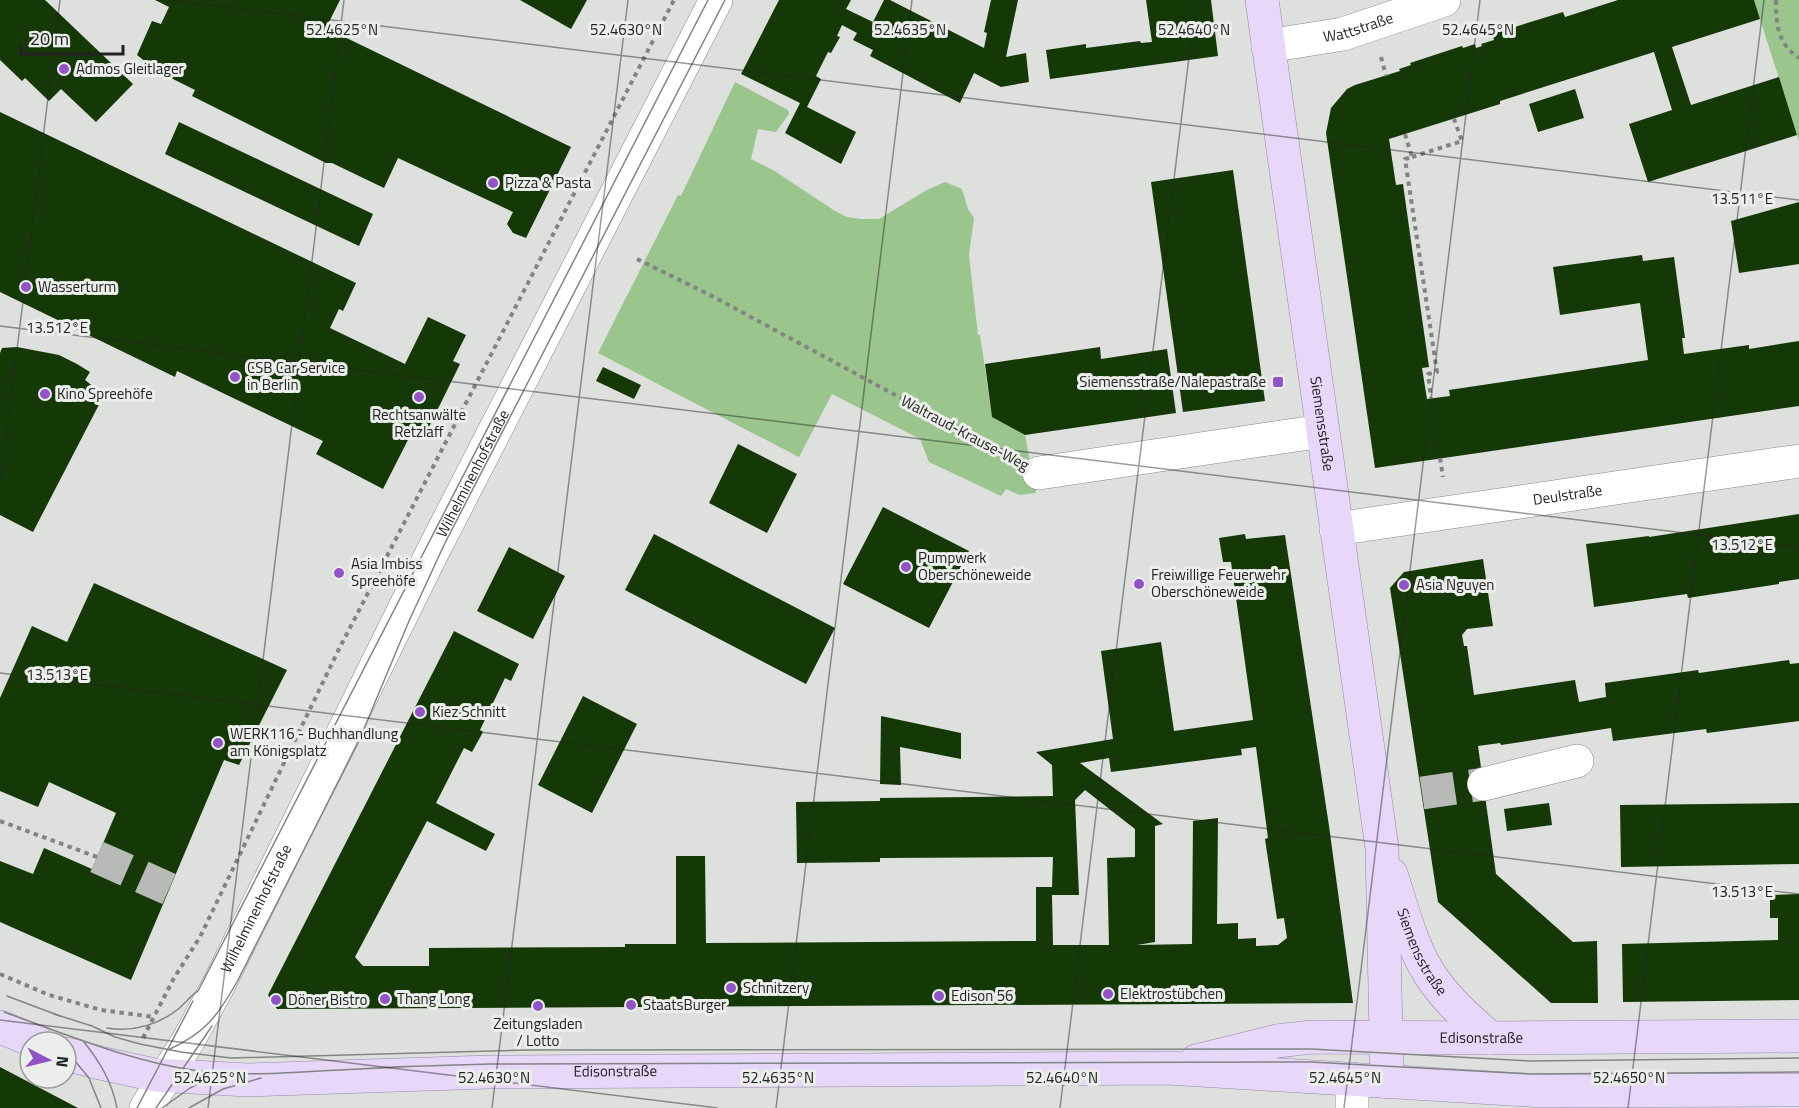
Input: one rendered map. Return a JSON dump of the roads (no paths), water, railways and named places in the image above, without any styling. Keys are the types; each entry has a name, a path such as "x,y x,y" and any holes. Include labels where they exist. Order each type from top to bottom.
{"main road":[{"name":"Siemensstraße","path":"1262,0 1382,848 1387,1082"},
{"name":"Siemensstraße","path":"1382,848 1424,963 1443,992 1490,1038"},
{"path":"0,1027 18,1034"},
{"name":"Edisonstraße","path":"1168,1068 1295,1038 1799,1036"},
{"path":"1352,1094 1385,1037"},
{"path":"1489,1098 1490,1038"},
{"name":"Edisonstraße","path":"78,1057 165,1076 262,1080 478,1072 1168,1068 1352,1094 1387,1082 1489,1098 1543,1091 1799,1090"}],"street":[{"name":"Wilhelminenhofstraße","path":"146,1108 188,1041 218,986 432,553 716,0"},
{"name":"Wattstraße","path":"1268,46 1343,34 1444,0"},
{"name":"Waltraud-Krause-Weg","path":"1039,473 1322,431"},
{"name":"Deulstraße","path":"1336,529 1799,461"},
{"path":"1484,784 1576,761"}],"tunnel":[{"path":"1422,793 1484,784"},
{"path":"97,857 169,889"}],"tram line":[{"path":"107,1028 126,1029 152,1024 169,1016 198,991 708,0"},
{"path":"168,1050 192,1037 209,1023 237,982 358,743 409,621 444,545 725,0"},
{"path":"7,996 60,1016"},
{"path":"137,1108 193,1001"},
{"path":"4,1012 100,1047 149,1061 199,1071 234,1074 490,1064 1311,1062 1530,1074 1799,1072"},
{"path":"54,1014 140,1044 231,1058 531,1050 1311,1049 1530,1061 1799,1058"},
{"path":"156,1108 212,1026"},
{"path":"84,1042 105,1073 117,1108"},
{"path":"78,1065 89,1078 101,1108"},
{"path":"162,1108 190,1088 221,1072"},
{"path":"189,1108 223,1089 261,1078"}],"place":[{"name":"Admos Gleitlager","path":"64,69"},
{"name":"Pizza & Pasta","path":"493,183"},
{"name":"Wasserturm","path":"26,287"},
{"name":"CSB Car Service in Berlin","path":"235,377"},
{"name":"Siemensstraße/Nalepastraße","path":"1278,382"},
{"name":"Kino Spreehöfe","path":"45,394"},
{"name":"Rechtsanwälte Retzlaff","path":"419,397"},
{"name":"Pumpwerk Oberschöneweide","path":"906,567"},
{"name":"Asia Imbiss Spreehöfe","path":"339,573"},
{"name":"Freiwillige Feuerwehr Oberschöneweide","path":"1139,584"},
{"name":"Asia Nguyen","path":"1404,585"},
{"name":"Kiez Schnitt","path":"420,712"},
{"name":"WERK116 - Buchhandlung am Königsplatz","path":"218,743"},
{"name":"Schnitzery","path":"731,988"},
{"name":"Elektrostübchen","path":"1108,994"},
{"name":"Edison 56","path":"939,996"},
{"name":"Thang Long","path":"385,999"},
{"name":"Döner Bistro","path":"276,1000"},
{"name":"StaatsBurger","path":"631,1005"},
{"name":"Zeitungsladen / Lotto","path":"538,1006"}]}
